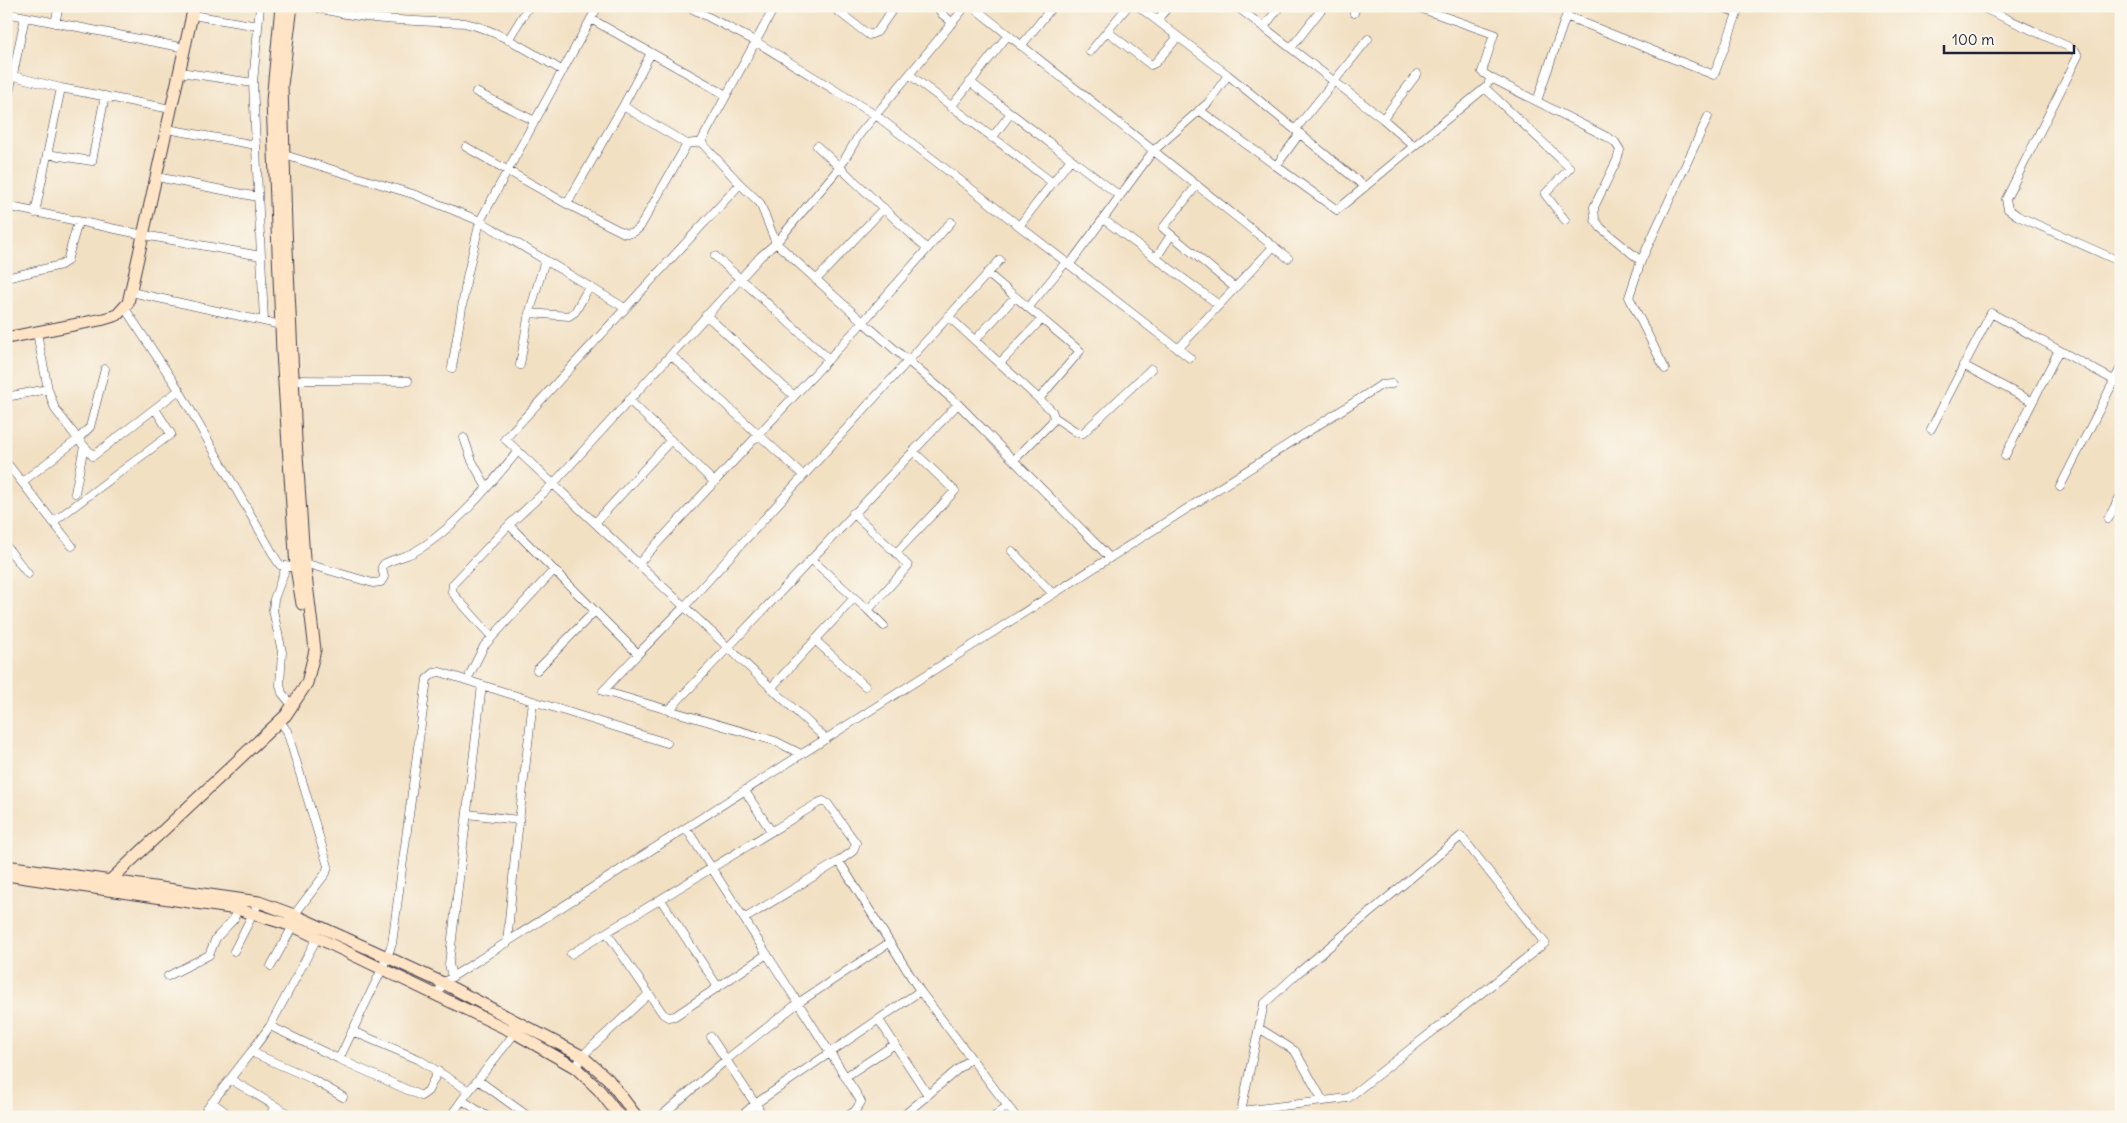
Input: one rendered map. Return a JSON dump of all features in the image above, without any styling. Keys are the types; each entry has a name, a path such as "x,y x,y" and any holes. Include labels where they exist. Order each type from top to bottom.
{"main road":[{"path":"281,6 272,101 279,154 293,380 295,566"},
{"path":"101,888 280,721 306,683 309,648 295,566 281,325 279,154 282,85 292,6"},
{"path":"6,338 104,319 117,315 128,303 193,10"},
{"path":"6,866 259,902 293,921 317,938 515,1033 576,1068 599,1090 620,1117"},
{"path":"6,875 237,909 293,921 447,980 582,1056 608,1079 637,1117"}],"street":[{"path":"55,22 58,6"},
{"path":"260,6 253,83 264,321"},
{"path":"311,6 337,14 377,19 465,23 508,40 563,71"},
{"path":"508,40 529,6"},
{"path":"452,368 467,277 480,221 598,6"},
{"path":"687,6 755,41 877,116 1190,358"},
{"path":"701,142 775,6"},
{"path":"832,6 869,35 877,32 895,6"},
{"path":"937,6 942,14 952,23"},
{"path":"492,637 456,598 452,592 453,584 509,525 553,484 760,256 776,242 840,167 859,135 877,116 966,6"},
{"path":"972,6 1288,258"},
{"path":"1021,46 1053,6"},
{"path":"1090,52 1128,6"},
{"path":"1138,6 1298,131 1365,188"},
{"path":"1157,20 1169,6"},
{"path":"1236,6 1383,119 1414,146"},
{"path":"1264,27 1280,6"},
{"path":"1291,48 1324,6"},
{"path":"1414,6 1494,34 1482,72 1615,142 1620,150 1594,208 1595,220 1601,228 1641,261"},
{"path":"1537,101 1570,6"},
{"path":"1566,16 1714,75 1739,10 1720,6"},
{"path":"1980,6 2069,47 2078,56 2006,198 2008,209 2018,216 2121,262"},
{"path":"193,10 258,26"},
{"path":"6,13 185,48"},
{"path":"6,108 25,17"},
{"path":"591,19 726,95"},
{"path":"1107,31 1151,65 1178,37"},
{"path":"951,106 1008,35"},
{"path":"1276,166 1298,131 1368,39"},
{"path":"567,204 651,54"},
{"path":"180,72 253,83"},
{"path":"1383,119 1417,74"},
{"path":"910,75 1053,183"},
{"path":"1028,308 1068,263 1103,219 1153,150 1200,110 1228,75"},
{"path":"13,76 61,88 171,109"},
{"path":"1200,110 1338,210 1486,88 1491,78"},
{"path":"970,82 1120,196"},
{"path":"35,212 61,88"},
{"path":"1486,88 1570,168 1545,194 1565,220"},
{"path":"476,92 535,121"},
{"path":"47,154 92,161 105,96"},
{"path":"623,106 687,144 701,142"},
{"path":"992,138 1011,113"},
{"path":"1665,369 1629,297 1641,261 1708,117"},
{"path":"167,129 256,145"},
{"path":"701,142 760,204 776,242 863,322 958,404 1110,558"},
{"path":"466,146 567,204 624,233 634,232 640,226 687,144"},
{"path":"817,146 928,249"},
{"path":"279,154 416,194 480,221 625,308"},
{"path":"1019,226 1071,160"},
{"path":"157,177 258,197"},
{"path":"740,184 505,439 826,739"},
{"path":"1197,185 1163,228 1235,288"},
{"path":"6,206 144,235 261,256"},
{"path":"816,280 884,208"},
{"path":"1103,219 1219,305"},
{"path":"6,278 60,265 67,261 78,222"},
{"path":"638,564 863,322 952,222"},
{"path":"1156,258 1171,235"},
{"path":"1178,349 1274,246"},
{"path":"715,256 829,359"},
{"path":"520,365 529,313 545,260"},
{"path":"801,754 775,741 603,691 684,607 1000,260"},
{"path":"988,273 1080,351 1039,399"},
{"path":"529,313 569,316 589,287"},
{"path":"131,292 281,325"},
{"path":"975,340 1015,297"},
{"path":"124,307 179,390 280,565 295,566 378,584 384,580 382,567 384,564 416,551 429,542 487,488 518,451"},
{"path":"1931,429 1991,313 2117,382"},
{"path":"706,315 794,396"},
{"path":"948,316 1052,411 1054,417 1078,433 1083,433 1151,369"},
{"path":"1000,363 1042,319"},
{"path":"37,333 48,389 55,409 93,456 179,390"},
{"path":"2005,456 2031,401 2059,350"},
{"path":"671,355 804,475"},
{"path":"1963,365 2031,401"},
{"path":"2060,487 2117,382 2121,367"},
{"path":"22,482 78,439 90,427 104,369"},
{"path":"293,380 408,381"},
{"path":"437,995 447,980 1381,385 1392,384"},
{"path":"6,397 48,389"},
{"path":"629,400 714,482"},
{"path":"669,710 958,404"},
{"path":"53,522 171,434 154,409"},
{"path":"1014,460 1052,422 1054,417"},
{"path":"464,438 472,461 487,488"},
{"path":"595,523 671,440"},
{"path":"75,493 84,446"},
{"path":"896,553 956,491 913,451"},
{"path":"6,462 72,546"},
{"path":"2108,519 2121,495"},
{"path":"853,513 908,566 868,610"},
{"path":"509,525 638,654"},
{"path":"6,546 28,574"},
{"path":"1012,551 1053,594"},
{"path":"811,559 884,626"},
{"path":"292,705 282,693 280,685 282,652 272,610 274,599 295,566"},
{"path":"470,674 477,658 492,637 554,570"},
{"path":"771,688 854,598"},
{"path":"537,670 595,611"},
{"path":"815,640 865,686"},
{"path":"339,1059 392,944 427,679 434,673 440,672 668,743"},
{"path":"447,980 482,685"},
{"path":"507,942 533,701"},
{"path":"272,966 293,921 326,873 328,866 287,731 280,721"},
{"path":"745,791 771,831"},
{"path":"572,954 771,831 823,801 828,804 856,843 853,851 744,920"},
{"path":"467,814 519,820"},
{"path":"686,828 861,1102 855,1111 846,1117"},
{"path":"1233,1117 1241,1111 1348,1098 1545,943 1461,836 1298,973 1264,1004 1241,1111"},
{"path":"839,861 920,991 1016,1117"},
{"path":"661,900 718,987"},
{"path":"234,951 259,902"},
{"path":"168,976 209,955 216,938 234,919 237,909"},
{"path":"607,933 648,994 663,1014 668,1017 675,1016 767,954"},
{"path":"203,1117 212,1102 270,1026 317,938"},
{"path":"660,1117 727,1059 798,1003 889,943"},
{"path":"740,1117 755,1104 920,991"},
{"path":"576,1068 582,1056 648,994"},
{"path":"879,1020 928,1095"},
{"path":"270,1026 421,1096 428,1092 438,1071"},
{"path":"1259,1028 1295,1052 1323,1101"},
{"path":"352,1032 418,1060 469,1090"},
{"path":"450,1117 515,1033"},
{"path":"711,1037 764,1117"},
{"path":"845,1077 895,1044"},
{"path":"252,1052 310,1078 343,1097"},
{"path":"902,1117 971,1058"},
{"path":"230,1079 294,1117"},
{"path":"478,1080 529,1117"},
{"path":"462,1100 488,1117"},
{"path":"212,1102 228,1114"},
{"path":"269,1117 275,1106"},
{"path":"994,1117 1007,1106"}]}
